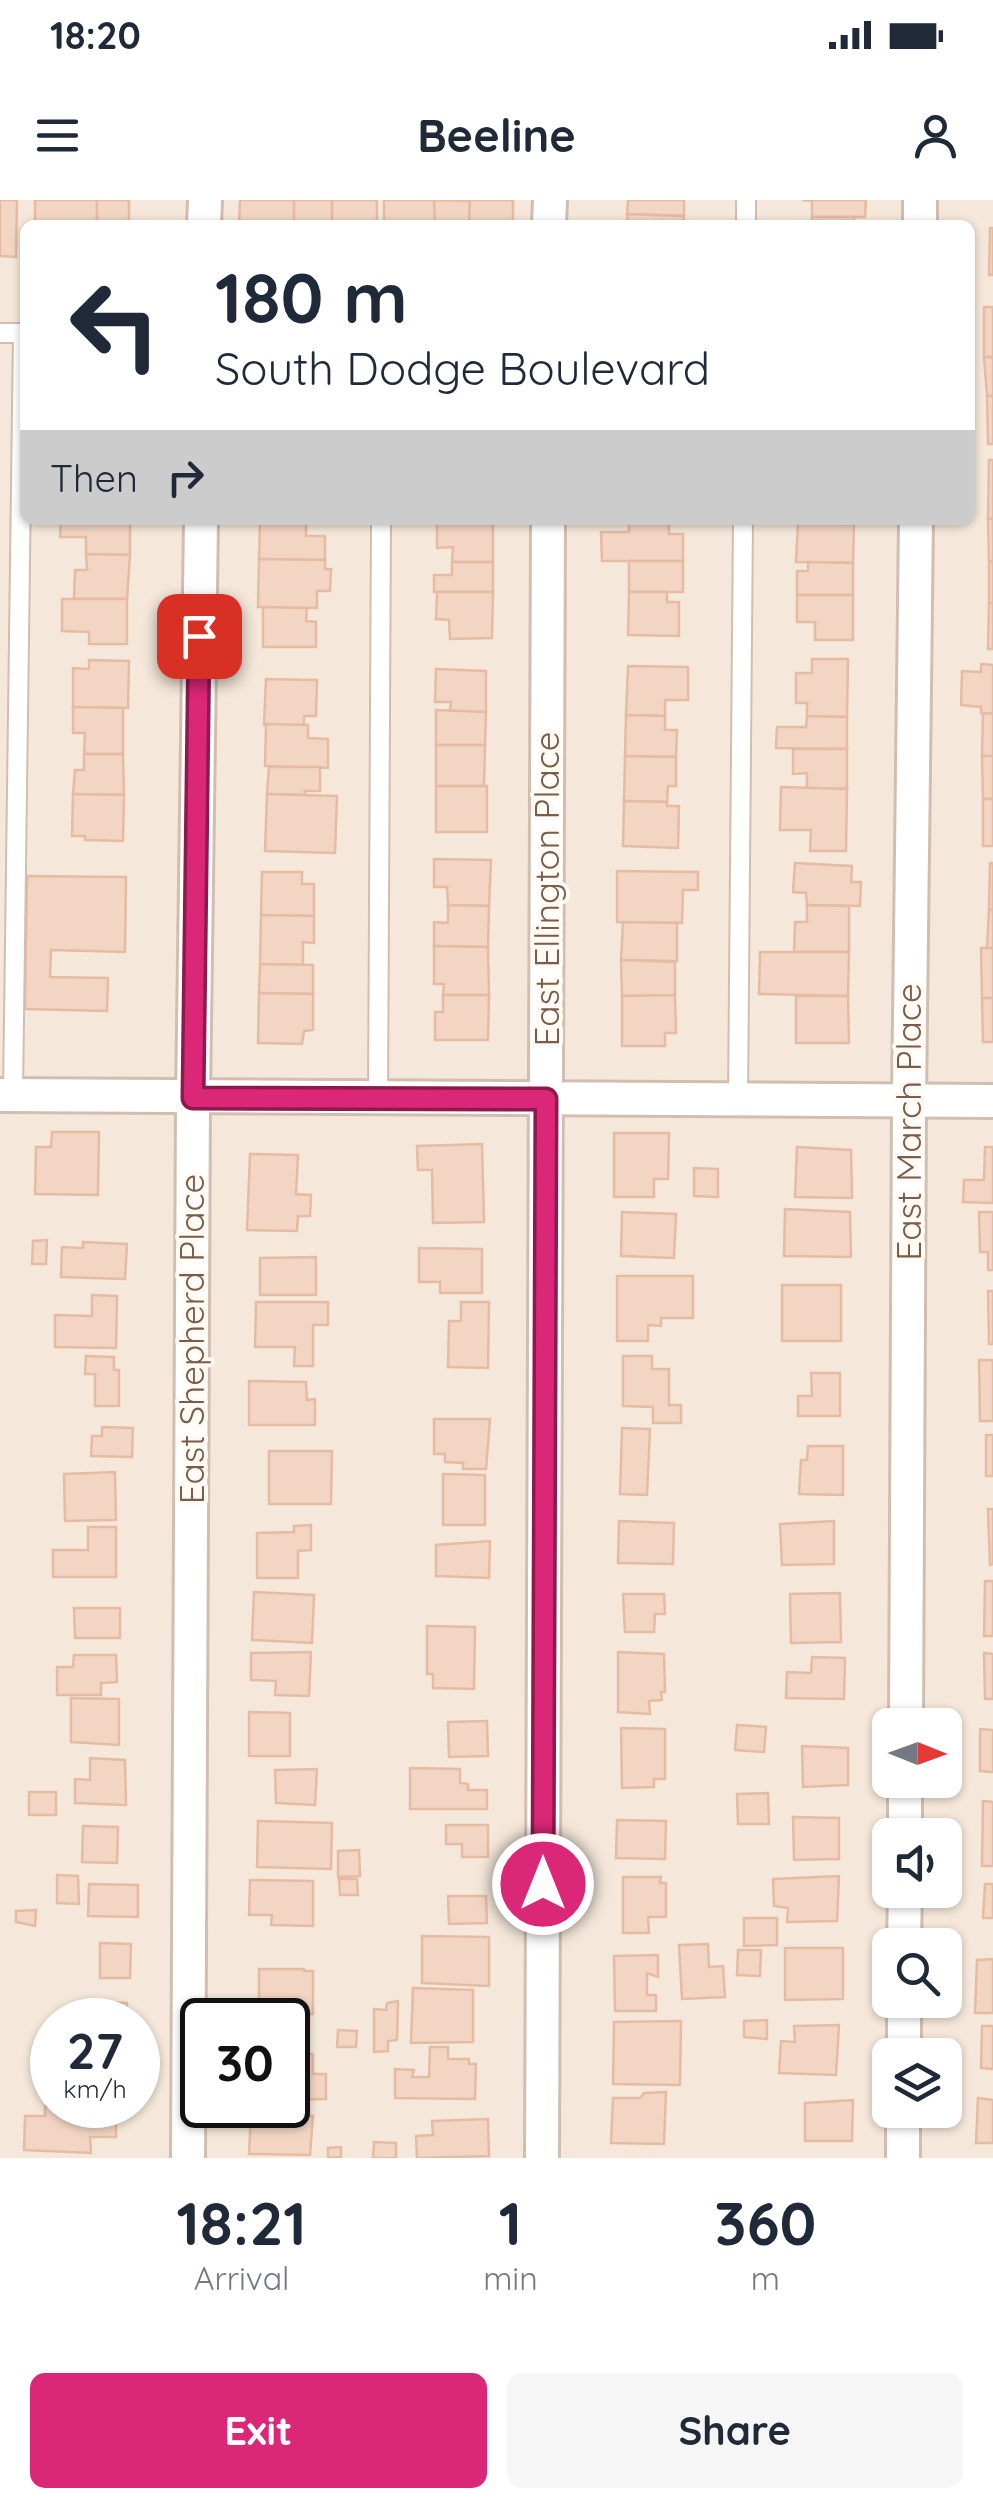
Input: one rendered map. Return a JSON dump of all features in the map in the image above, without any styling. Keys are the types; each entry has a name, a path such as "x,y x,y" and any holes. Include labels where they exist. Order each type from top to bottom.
{"street":[{"name":"East Shepherd Place","path":"188,2158 200,525"},
{"name":"East Ellington Place","path":"542,2158 548,525"},
{"name":"East March Place","path":"906,1708 916,525"},
{"path":"6,1095 993,1102"},
{"path":"903,2158 904,2128"}],"lane":[{"path":"6,1095 20,502"},
{"path":"378,1098 381,525"},
{"path":"738,1100 743,525"}],"shaded area":[{"path":"0,200 993,200 993,2158 0,2158"}],"building":[{"path":"0,200 17,200 16,257 0,256"},
{"path":"35,200 97,200 97,220 35,220"},
{"path":"97,200 129,200 129,220 97,220"},
{"path":"240,200 294,200 294,220 239,220"},
{"path":"294,200 332,200 332,220 294,220"},
{"path":"332,200 377,200 377,220 332,220"},
{"path":"384,200 434,200 435,220 384,220"},
{"path":"434,200 470,201 469,220 435,220"},
{"path":"470,200 513,200 513,220 469,220"},
{"path":"628,200 684,200 684,216 627,214"},
{"path":"802,200 866,200 865,217 812,217 812,201"},
{"path":"627,214 684,216 684,220 628,220"},
{"path":"812,217 854,217 854,220"},
{"path":"993,228 993,275 989,275"},
{"path":"984,307 993,307 993,357 984,357"},
{"path":"984,357 993,357 993,396 987,396"},
{"path":"987,396 993,396 993,444 988,444"},
{"path":"989,460 993,460 993,519 988,519"},
{"path":"988,519 993,519 993,562 989,561"},
{"path":"61,525 130,525 130,555 86,554 86,537 60,537"},
{"path":"260,525 306,525 306,536 325,536 325,560 259,559"},
{"path":"437,525 493,525 493,562 452,562 453,547 437,548"},
{"path":"629,525 669,525 669,534 683,534 683,561 602,561 601,532 629,532"},
{"path":"798,525 854,525 853,563 796,562"},
{"path":"86,554 130,555 127,599 74,599 75,570 87,570"},
{"path":"259,559 325,560 325,569 331,569 330,591 317,591 317,608 258,607"},
{"path":"629,561 683,561 683,592 629,592"},
{"path":"989,561 993,562 993,603 989,603"},
{"path":"452,562 493,562 493,592 434,592 434,575 452,575"},
{"path":"808,562 853,563 853,595 797,595 797,571 808,571"},
{"path":"437,592 493,592 492,638 450,639 449,620 436,619"},
{"path":"629,592 667,592 667,602 679,602 679,636 628,635"},
{"path":"797,595 853,595 853,640 815,640 815,622 797,622"},
{"path":"62,599 127,599 127,644 89,644 89,632 62,631"},
{"path":"989,603 993,603 993,649 988,649"},
{"path":"263,607 307,608 306,621 316,622 316,647 263,647"},
{"path":"812,659 848,659 847,717 807,716 807,703 796,703 796,673 812,673"},
{"path":"89,660 129,661 128,708 73,707 73,668 89,669"},
{"path":"981,664 993,665 993,714 981,713 981,707 961,705 962,671 981,672"},
{"path":"628,666 688,667 688,700 665,700 665,716 626,715"},
{"path":"436,669 486,671 486,712 450,711 451,702 435,702"},
{"path":"266,679 317,680 316,716 304,716 304,725 264,725"},
{"path":"73,707 123,708 123,754 84,754 85,733 73,733"},
{"path":"436,710 486,712 485,745 436,745"},
{"path":"983,713 993,714 993,756 982,756"},
{"path":"626,715 665,716 665,730 677,730 676,757 625,756"},
{"path":"807,716 847,717 847,749 776,748 777,727 806,727"},
{"path":"266,724 308,725 308,738 328,739 328,768 265,766"},
{"path":"436,745 485,745 484,786 436,786"},
{"path":"793,749 847,749 847,789 807,788 807,773 793,774"},
{"path":"84,754 123,754 124,795 73,794 75,770 84,770"},
{"path":"625,756 676,757 676,786 668,786 667,802 624,801"},
{"path":"982,756 993,756 993,799 983,799"},
{"path":"269,767 320,767 320,791 305,791 305,795 267,794"},
{"path":"436,786 487,786 487,832 436,832"},
{"path":"781,787 847,789 846,851 810,851 811,830 780,830"},
{"path":"73,794 124,795 123,841 72,836"},
{"path":"267,794 337,796 335,853 265,851"},
{"path":"983,799 993,799 993,846 983,846"},
{"path":"624,801 679,806 678,848 623,846"},
{"path":"434,859 491,860 489,906 448,905 447,887 434,887"},
{"path":"795,863 852,866 851,882 861,882 860,906 807,905 806,893 793,892"},
{"path":"993,863 993,910 989,910"},
{"path":"617,871 698,872 698,890 683,890 682,923 617,922"},
{"path":"262,872 302,872 302,884 314,884 314,916 261,915"},
{"path":"27,876 126,877 125,952 51,950 50,977 108,978 107,1011 25,1009"},
{"path":"448,905 489,906 488,947 434,946 434,922 448,923"},
{"path":"807,905 849,906 849,952 794,952 795,922 807,922"},
{"path":"989,910 993,910 993,948 987,948"},
{"path":"261,915 314,916 314,943 303,942 303,965 260,964"},
{"path":"623,922 677,923 677,961 621,960"},
{"path":"434,946 488,947 489,995 443,995 444,984 434,984"},
{"path":"981,948 993,948 993,998 982,998"},
{"path":"760,952 849,952 848,996 759,994"},
{"path":"621,960 675,962 675,995 622,996"},
{"path":"260,964 313,965 313,994 259,993"},
{"path":"259,993 313,994 313,1030 304,1031 302,1044 258,1043"},
{"path":"443,995 489,995 488,1040 435,1040 435,1012 443,1012"},
{"path":"675,995 676,1033 665,1033 665,1046 622,1046 622,996"},
{"path":"796,996 848,996 849,1043 796,1043"},
{"path":"982,998 993,998 993,1042 983,1042"},
{"path":"52,1132 99,1132 98,1195 35,1194 36,1147 51,1147"},
{"path":"614,1133 669,1133 668,1179 654,1179 654,1197 614,1197"},
{"path":"482,1144 484,1222 433,1223 432,1170 418,1170 417,1146"},
{"path":"797,1147 851,1150 852,1198 795,1197"},
{"path":"985,1147 993,1147 993,1203 963,1202 964,1180 984,1180"},
{"path":"250,1154 298,1155 296,1194 311,1195 310,1216 298,1216 297,1231 247,1230"},
{"path":"694,1168 718,1169 718,1197 694,1196"},
{"path":"785,1209 850,1212 851,1257 784,1256"},
{"path":"622,1212 676,1214 674,1258 621,1256"},
{"path":"979,1212 993,1212 993,1270 988,1270 988,1252 980,1252"},
{"path":"47,1240 46,1264 32,1264 33,1241"},
{"path":"83,1242 127,1244 125,1279 61,1277 62,1247 83,1248"},
{"path":"419,1248 482,1249 482,1293 440,1293 440,1282 419,1282"},
{"path":"316,1257 316,1295 260,1295 260,1258"},
{"path":"617,1276 693,1276 693,1318 661,1318 661,1326 648,1325 648,1341 617,1341"},
{"path":"782,1285 841,1285 841,1341 782,1341"},
{"path":"988,1291 993,1291 993,1344 989,1344"},
{"path":"92,1295 117,1296 116,1348 55,1347 55,1315 92,1316"},
{"path":"256,1302 328,1302 328,1325 313,1325 313,1366 294,1366 295,1347 255,1347"},
{"path":"461,1302 489,1302 488,1368 448,1367 449,1321 461,1321"},
{"path":"86,1356 114,1357 114,1370 119,1370 119,1406 95,1406 95,1374 85,1374"},
{"path":"623,1356 652,1356 652,1369 669,1369 669,1405 681,1405 681,1423 653,1423 653,1407 623,1406"},
{"path":"979,1360 993,1360 993,1421 980,1421"},
{"path":"811,1373 840,1373 840,1416 798,1416 798,1396 812,1396"},
{"path":"249,1381 306,1382 307,1400 315,1399 315,1425 249,1425"},
{"path":"434,1419 490,1419 486,1469 463,1469 463,1463 445,1462 445,1454 434,1454"},
{"path":"102,1427 133,1428 132,1457 91,1456 92,1436 102,1436"},
{"path":"622,1428 650,1429 647,1495 620,1494"},
{"path":"986,1435 993,1435 993,1476 986,1476"},
{"path":"808,1446 843,1446 843,1495 799,1494 801,1460 807,1460"},
{"path":"269,1451 332,1451 331,1504 269,1504"},
{"path":"115,1472 116,1520 65,1521 64,1474"},
{"path":"443,1474 485,1475 485,1525 443,1525"},
{"path":"988,1509 993,1509 990,1565"},
{"path":"619,1521 674,1523 673,1564 618,1563"},
{"path":"834,1521 834,1564 782,1565 780,1524"},
{"path":"311,1525 311,1550 298,1551 298,1578 257,1578 257,1533 294,1532 294,1526"},
{"path":"88,1527 116,1527 116,1577 53,1577 53,1550 88,1550"},
{"path":"490,1541 489,1578 436,1576 436,1545"},
{"path":"985,1581 993,1581 993,1636 984,1636"},
{"path":"254,1592 314,1595 312,1643 252,1640"},
{"path":"840,1593 841,1642 791,1643 790,1594"},
{"path":"623,1594 664,1594 665,1614 655,1614 654,1632 625,1632"},
{"path":"74,1608 120,1608 120,1638 75,1638"},
{"path":"427,1626 475,1627 474,1689 433,1688 433,1674 427,1674"},
{"path":"311,1652 309,1696 275,1695 276,1681 251,1680 251,1653"},
{"path":"618,1652 664,1654 665,1692 661,1692 662,1700 649,1701 650,1714 618,1712"},
{"path":"984,1653 993,1654 993,1699 985,1699"},
{"path":"74,1655 116,1655 117,1682 101,1683 101,1695 57,1695 57,1667 73,1667"},
{"path":"812,1657 845,1658 844,1699 786,1698 787,1672 811,1673"},
{"path":"71,1698 119,1699 119,1745 71,1742"},
{"path":"249,1712 290,1713 290,1756 249,1756"},
{"path":"487,1721 488,1756 449,1757 448,1722"},
{"path":"737,1725 766,1727 764,1752 735,1750"},
{"path":"621,1728 665,1729 665,1779 654,1779 654,1787 622,1788"},
{"path":"980,1729 993,1730 993,1772 980,1771"},
{"path":"802,1746 848,1748 848,1785 803,1787"},
{"path":"90,1758 125,1760 126,1805 75,1803 75,1779 90,1780"},
{"path":"410,1768 460,1769 460,1783 468,1784 468,1790 487,1790 487,1809 410,1809"},
{"path":"317,1769 315,1805 276,1803 275,1770"},
{"path":"29,1792 56,1792 56,1815 29,1815"},
{"path":"768,1793 769,1824 738,1824 737,1794"},
{"path":"983,1801 993,1802 993,1866 982,1866"},
{"path":"793,1817 839,1818 839,1859 794,1860"},
{"path":"617,1820 666,1821 665,1859 616,1858"},
{"path":"258,1821 332,1823 331,1869 257,1867"},
{"path":"446,1825 488,1825 488,1857 462,1857 462,1844 446,1844"},
{"path":"83,1826 118,1827 117,1863 82,1862"},
{"path":"359,1850 360,1876 338,1877 338,1851"},
{"path":"57,1875 78,1876 79,1904 57,1903"},
{"path":"839,1876 837,1921 787,1922 788,1908 774,1906 773,1879"},
{"path":"623,1877 661,1877 660,1883 666,1883 666,1917 648,1917 649,1933 623,1933"},
{"path":"339,1879 357,1879 358,1895 340,1895"},
{"path":"250,1880 313,1881 313,1926 271,1925 272,1915 249,1915"},
{"path":"89,1884 138,1885 138,1917 88,1916"},
{"path":"985,1884 993,1884 993,1918 983,1918"},
{"path":"448,1896 486,1896 487,1923 449,1924"},
{"path":"36,1910 35,1926 16,1922 16,1911"},
{"path":"744,1918 777,1918 777,1945 744,1946"},
{"path":"422,1936 489,1937 489,1986 422,1983"},
{"path":"100,1943 131,1944 130,1978 100,1978"},
{"path":"708,1944 709,1967 723,1966 725,1997 682,1999 679,1945"},
{"path":"785,1948 843,1948 843,1999 785,2000"},
{"path":"738,1950 761,1950 760,1976 737,1975"},
{"path":"658,1955 658,1977 647,1973 647,1995 656,1995 656,2011 615,2011 614,1956"},
{"path":"993,1959 993,2013 975,2013 977,1960"},
{"path":"259,1969 313,1971 313,2014 310,1998 259,1998"},
{"path":"413,1988 473,1990 473,2042 411,2043"},
{"path":"398,2001 397,2040 388,2041 388,2051 374,2052 374,2009 386,2010 387,2003"},
{"path":"767,2020 767,2039 744,2037 744,2021"},
{"path":"681,2021 680,2085 613,2084 614,2022"},
{"path":"839,2025 836,2075 779,2073 781,2041 795,2042 794,2026"},
{"path":"982,2026 993,2026 993,2069 981,2068"},
{"path":"338,2030 357,2031 356,2047 337,2047"},
{"path":"430,2047 448,2047 448,2059 469,2059 469,2064 476,2064 475,2099 395,2098 395,2069 414,2070 412,2077 429,2077"},
{"path":"310,2054 313,2074 326,2074 326,2099 310,2099"},
{"path":"666,2092 664,2144 611,2143 613,2098 640,2098 644,2093"},
{"path":"978,2098 993,2100 993,2143 976,2143"},
{"path":"853,2100 852,2141 805,2141 805,2103"},
{"path":"25,2116 30,2116 30,2128 116,2128 116,2137 90,2137 91,2153 24,2150"},
{"path":"313,2116 310,2155 249,2154 250,2128 310,2128"},
{"path":"488,2119 489,2156 417,2158 416,2136 433,2135 432,2121"},
{"path":"374,2142 396,2143 396,2158 373,2158"},
{"path":"341,2147 341,2157 328,2158 328,2148"}],"route":[{"path":"199,636 193,1098 546,1099 543,1884"}]}
